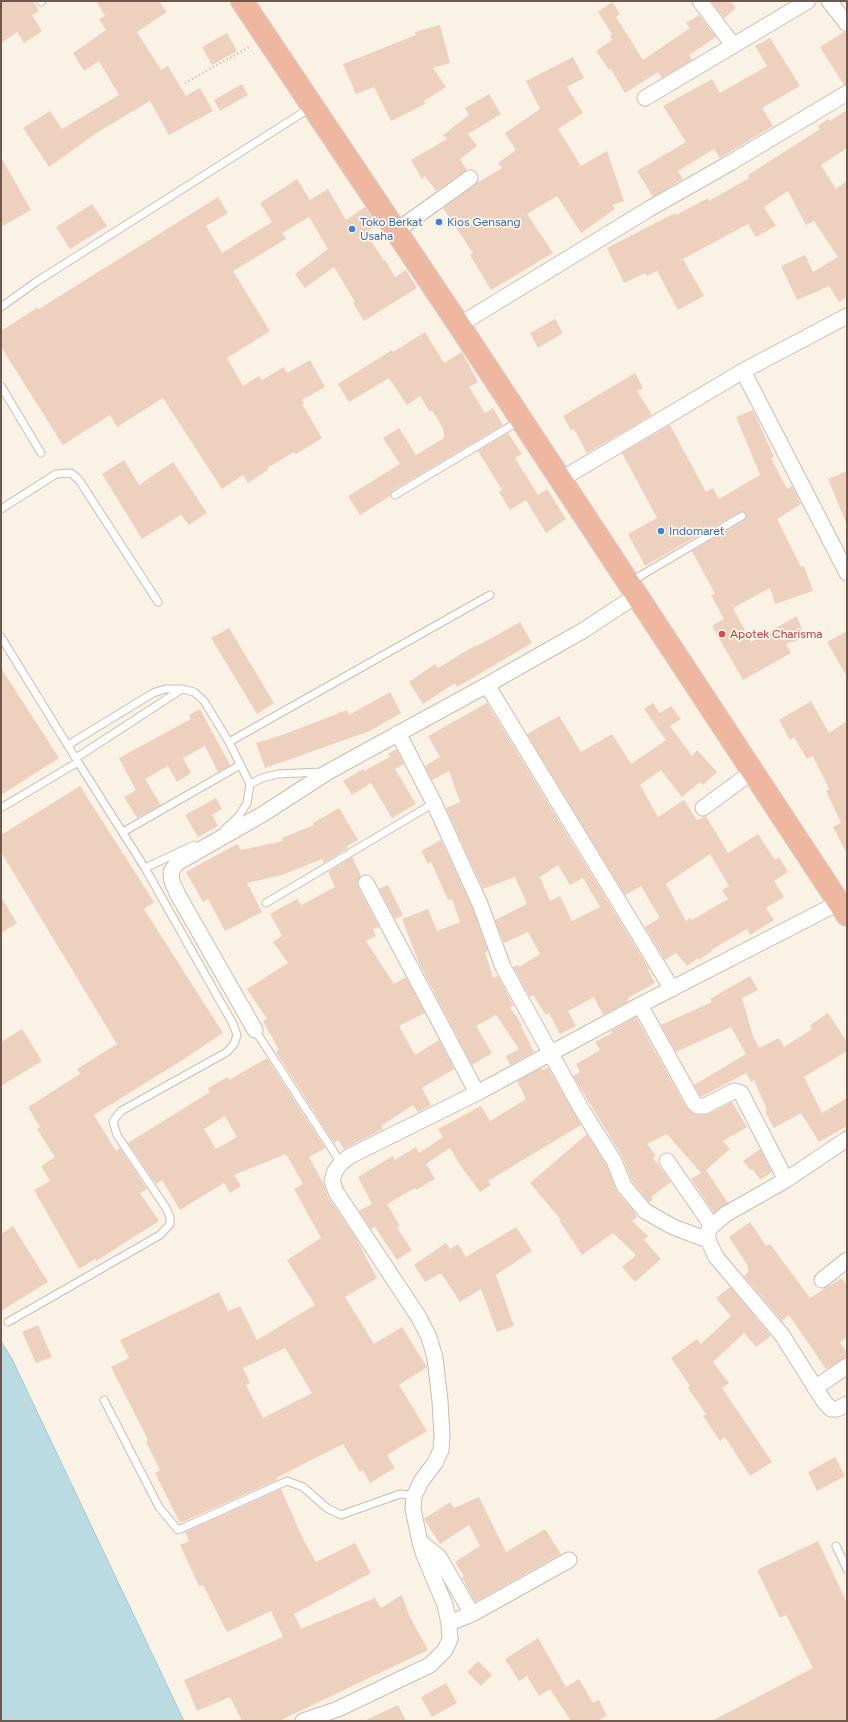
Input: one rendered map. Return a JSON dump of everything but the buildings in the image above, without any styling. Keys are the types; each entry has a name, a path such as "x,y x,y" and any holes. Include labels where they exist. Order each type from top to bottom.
{"highway":[{"path":"242,1 459,325 752,772 844,906"}],"street":[{"path":"700,1 733,45"},
{"path":"645,98 808,1"},
{"path":"829,1 847,24"},
{"path":"459,325 649,209 730,163 847,93"},
{"path":"396,232 470,178"},
{"path":"560,480 743,371 847,316"},
{"path":"743,371 847,573"},
{"path":"255,1030 178,895 172,882 171,872 177,863 191,853 263,814 328,772 487,686 584,630 632,589"},
{"path":"487,686 672,989"},
{"path":"398,733 434,803 480,904 503,967 549,1054 614,1161 624,1186 636,1203 673,1228 710,1233"},
{"path":"704,808 752,772"},
{"path":"366,883 477,1093"},
{"path":"303,1721 338,1709 430,1665 445,1650 450,1639 449,1623 445,1605 424,1555 413,1509 414,1496 422,1480 435,1463 441,1450 442,1435 440,1401 435,1358 429,1337 418,1316 336,1192 332,1181 341,1163 350,1156 477,1093 640,1005 844,906"},
{"path":"640,1005 694,1103 697,1106 705,1106 734,1090 741,1093 786,1180"},
{"path":"710,1233 726,1214 786,1180 847,1139"},
{"path":"667,1161 710,1233 716,1257 782,1335 830,1409 837,1409 847,1404"},
{"path":"822,1280 847,1260"},
{"path":"815,1388 847,1366"},
{"path":"420,1542 438,1557 472,1614"},
{"path":"449,1623 472,1614 569,1560"}],"lane":[{"path":"1,307 43,278 313,106"},
{"path":"1,386 41,453"},
{"path":"395,495 520,420"},
{"path":"1,509 56,474 71,473 79,480 158,602"},
{"path":"632,589 742,516"},
{"path":"229,742 490,595"},
{"path":"1,637 145,868 233,1024 237,1036 234,1044 227,1052 121,1110 114,1121 117,1135 166,1208 170,1217 170,1224 167,1229 8,1322"},
{"path":"1,808 77,760 182,688"},
{"path":"68,745 153,693 165,689 182,688 194,692 204,701 229,742 250,784 247,803 239,816 225,829 209,839 145,868"},
{"path":"122,832 240,765"},
{"path":"250,784 262,778 278,774 328,772"},
{"path":"266,902 434,803"},
{"path":"255,1030 341,1163"},
{"path":"104,1400 159,1507 178,1530 287,1481 303,1487 327,1508 341,1515 400,1494 414,1496"},
{"path":"836,1546 847,1569"}],"path":[{"path":"186,83 266,36"}],"water":[{"path":"1,1341 12,1359 184,1721 1,1721"}],"place":[{"name":"Kios Gensang","path":"439,222"},
{"name":"Toko Berkat Usaha","path":"352,229"},
{"name":"Indomaret","path":"661,531"},
{"name":"Apotek Charisma","path":"722,634"}]}
